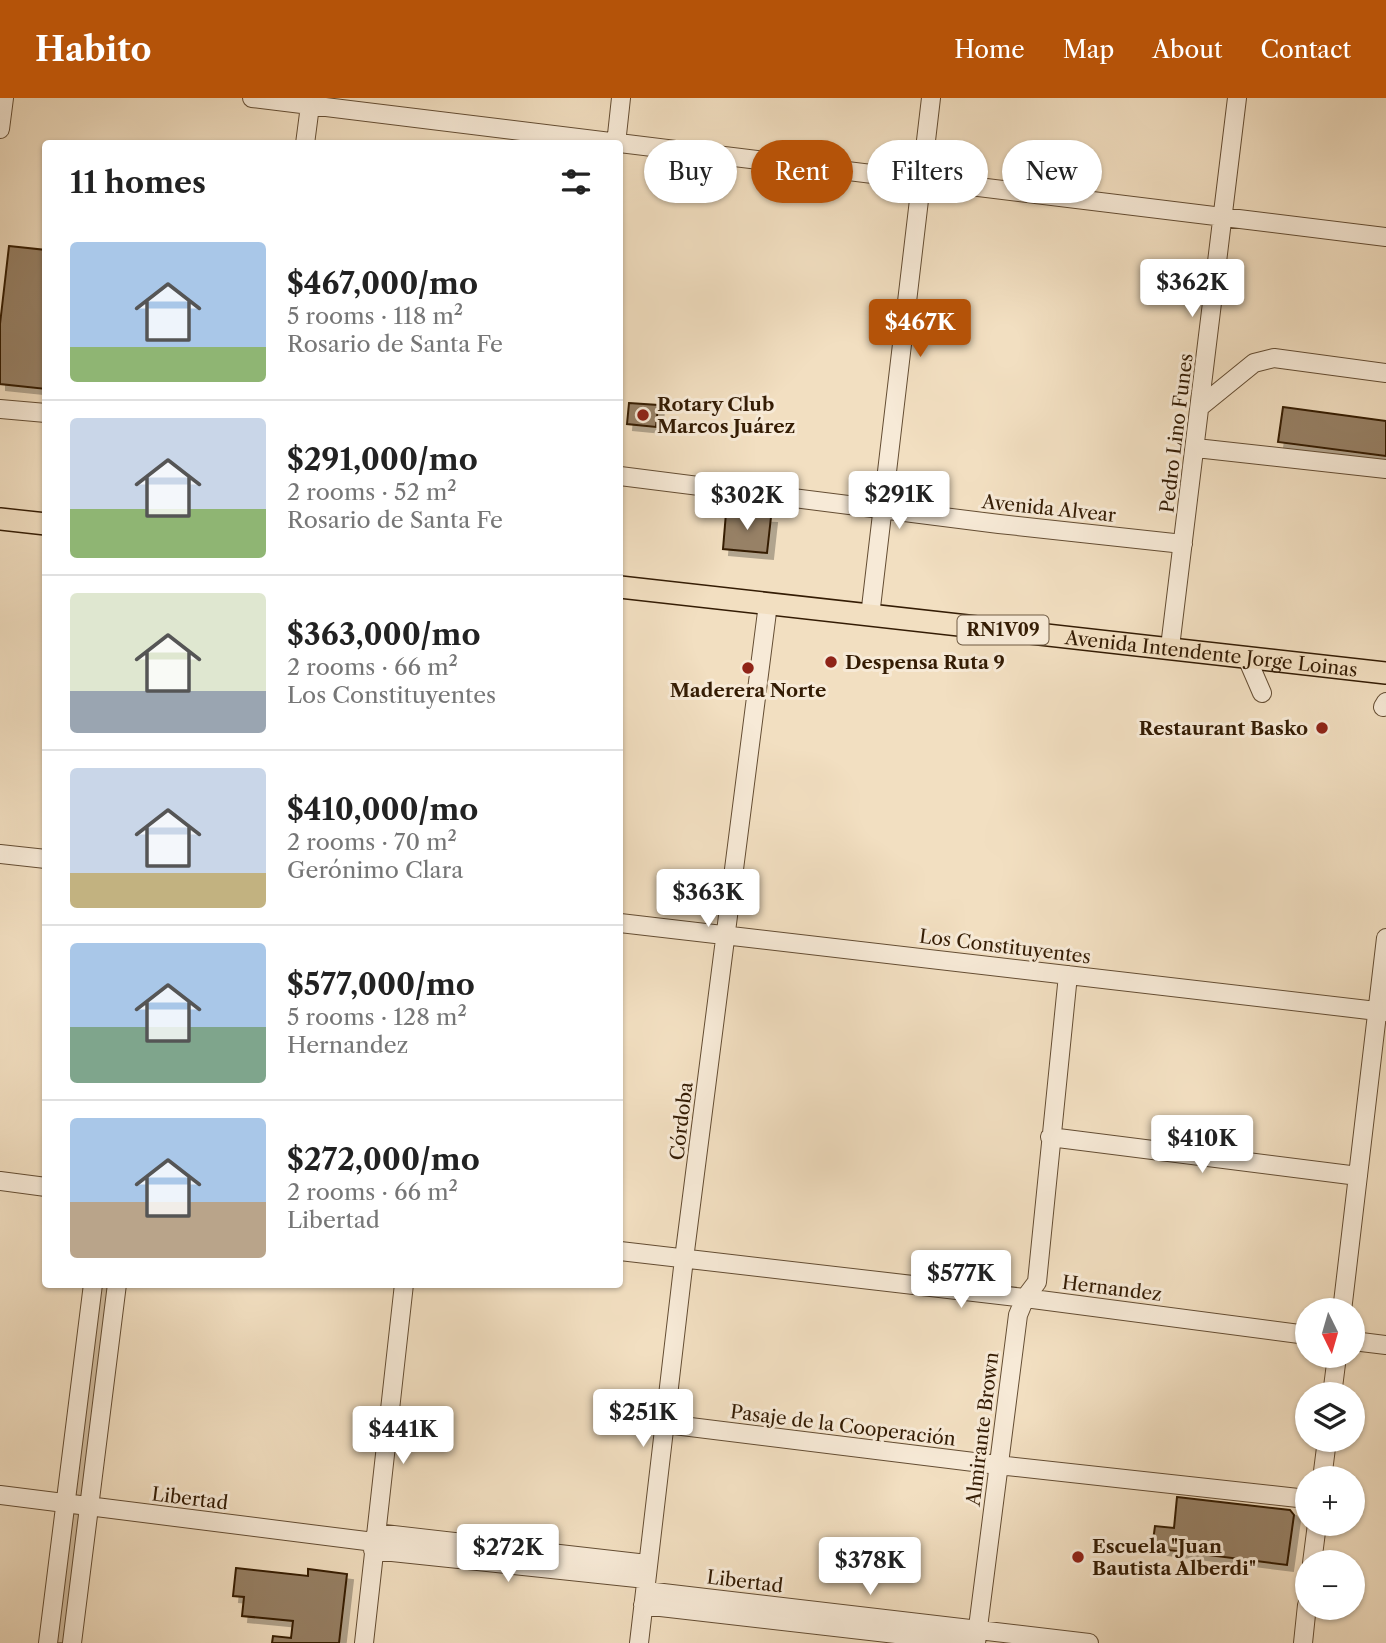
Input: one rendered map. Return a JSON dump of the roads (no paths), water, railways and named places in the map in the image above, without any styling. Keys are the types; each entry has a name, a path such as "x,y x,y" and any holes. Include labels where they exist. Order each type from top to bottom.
{"main road":[{"path":"0,519 42,524"},
{"name":"Avenida Intendente Jorge Loinas","path":"623,587 1386,673"}],"street":[{"path":"0,129 4,98"},
{"path":"252,98 310,101 601,140"},
{"path":"616,140 621,98"},
{"path":"927,140 932,98"},
{"name":"Pedro Lino Funes","path":"1170,647 1237,98"},
{"path":"305,140 310,101"},
{"path":"623,143 867,172"},
{"path":"988,187 1386,237"},
{"path":"870,616 919,203"},
{"path":"1201,406 1254,363 1273,358 1386,373"},
{"path":"0,408 42,413"},
{"path":"1196,448 1386,469"},
{"name":"Avenida Alvear","path":"623,476 1183,544"},
{"name":"Córdoba","path":"639,1643 684,1259 768,604"},
{"path":"1246,656 1262,693"},
{"path":"0,854 42,859"},
{"name":"Los Constituyentes","path":"623,923 1382,1012"},
{"path":"1344,1298 1382,1012 1386,938"},
{"name":"Almirante Brown","path":"976,1638 1018,1315 1025,1298 1037,1282 1068,975"},
{"path":"1050,1137 1358,1176"},
{"path":"0,1181 42,1186"},
{"name":"Hernandez","path":"623,1251 1025,1298 1295,1333"},
{"path":"48,1643 93,1288"},
{"path":"72,1643 116,1288"},
{"path":"364,1643 404,1288"},
{"path":"1365,1342 1386,1345"},
{"name":"Pasaje de la Cooperación","path":"666,1424 1295,1498"},
{"name":"Libertad","path":"0,1495 374,1542 976,1638 1089,1643"},
{"path":"1303,1643 1305,1620"}],"place":[{"name":"Rotary Club Marcos Juárez","path":"643,415"},
{"name":"Despensa Ruta 9","path":"831,662"},
{"name":"Maderera Norte","path":"748,668"},
{"name":"Restaurant Basko","path":"1322,728"},
{"name":"Escuela \"Juan Bautista Alberdi\"","path":"1078,1557"}]}
